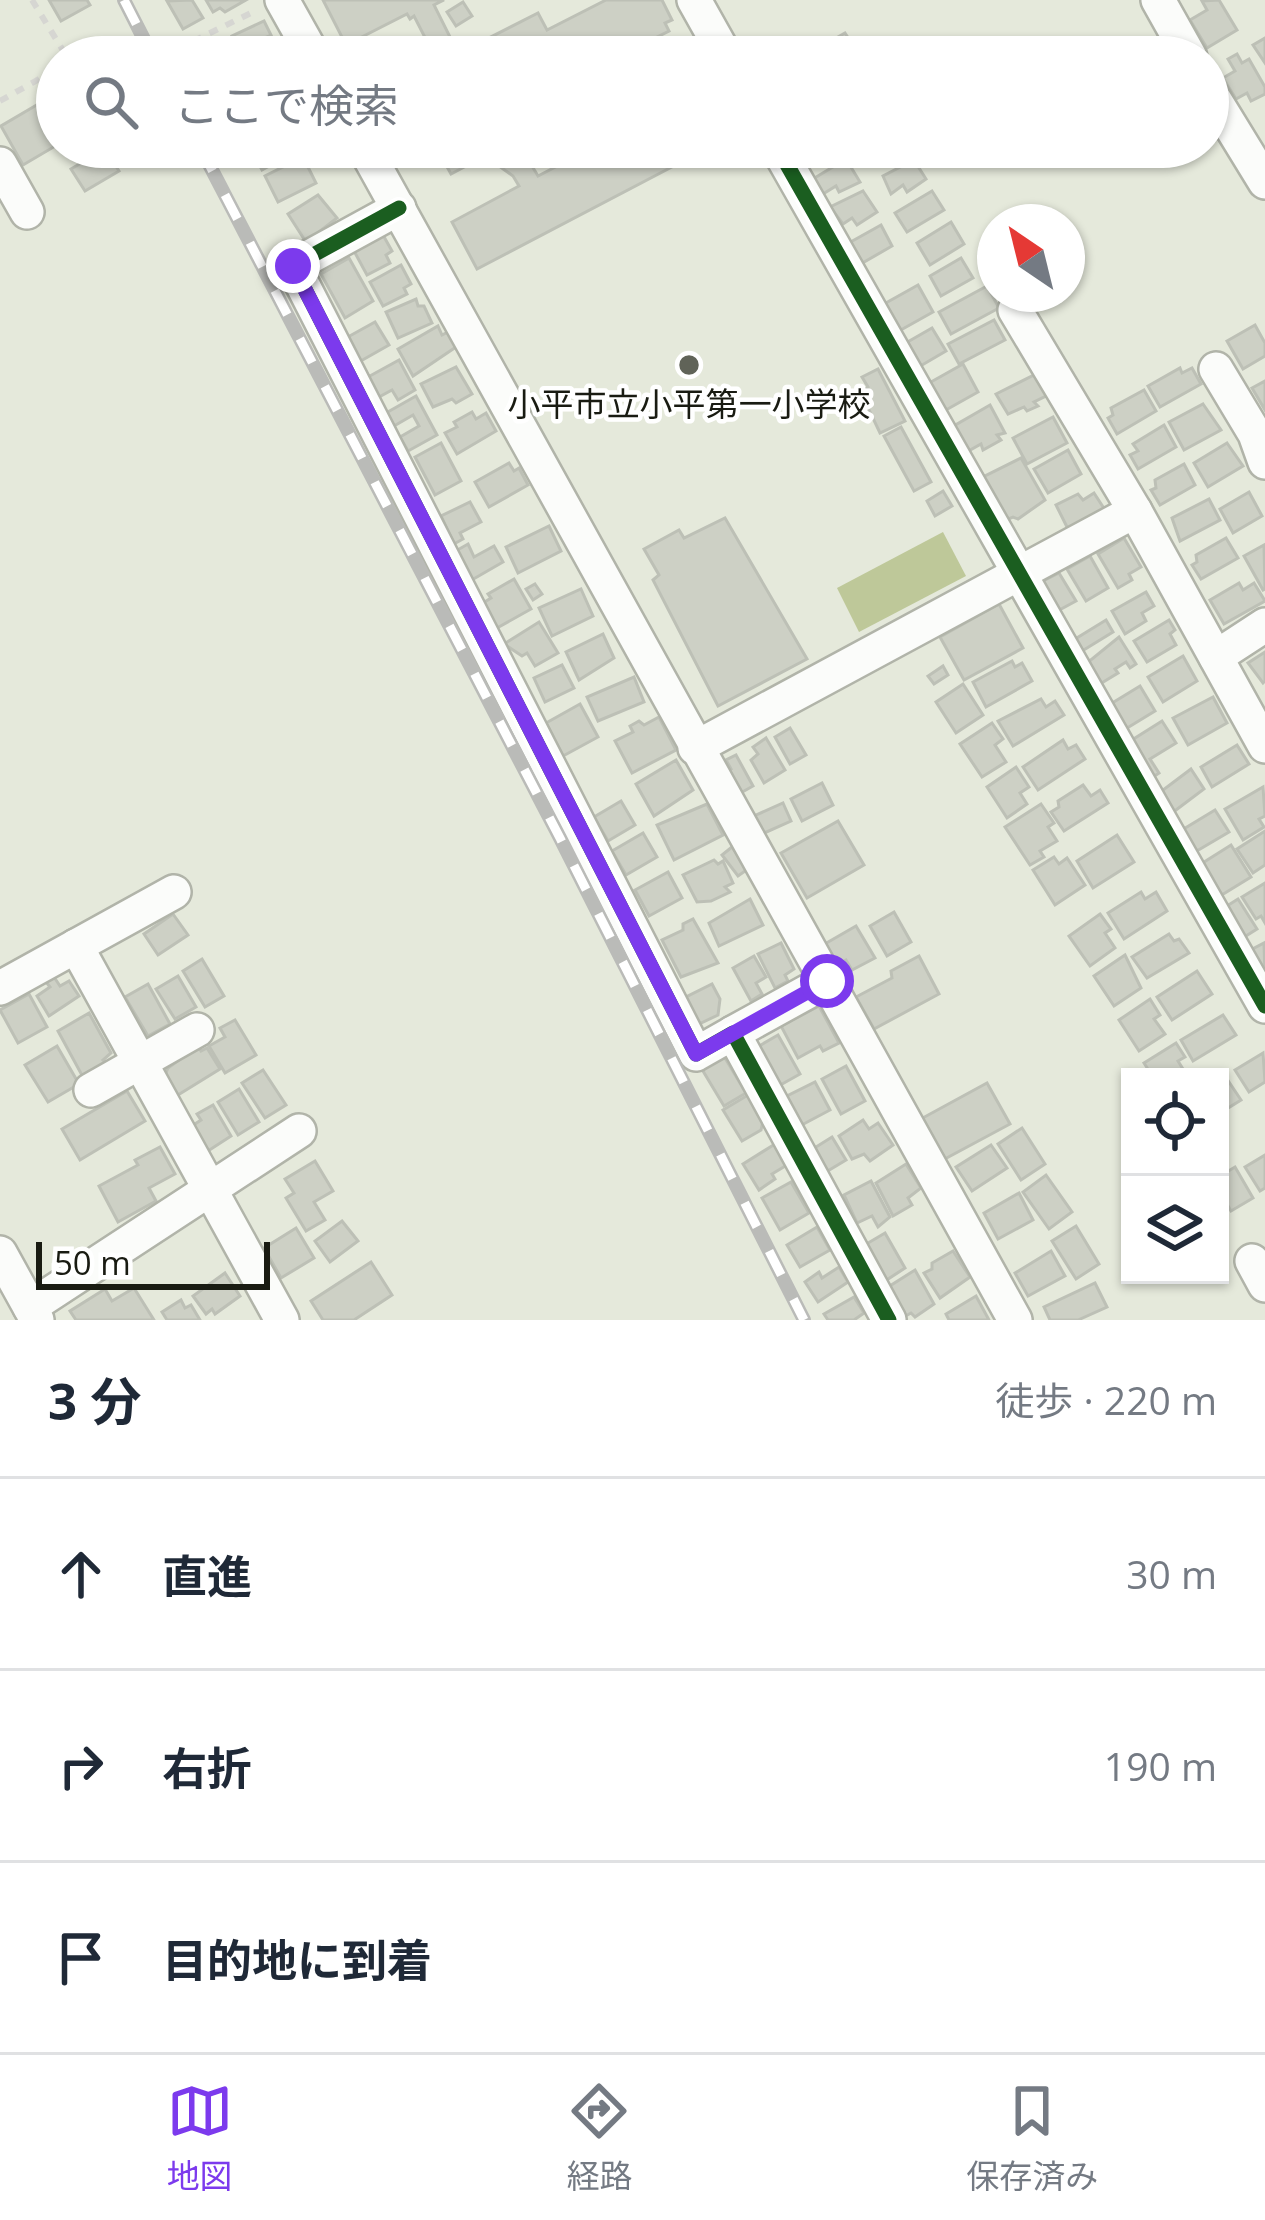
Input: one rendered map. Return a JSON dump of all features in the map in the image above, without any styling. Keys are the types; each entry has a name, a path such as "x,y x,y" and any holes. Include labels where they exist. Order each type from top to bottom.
{"street":[{"path":"694,0 714,36"},
{"path":"1158,0 1178,36"},
{"path":"270,5 296,36"},
{"path":"1229,123 1265,182"},
{"path":"0,164 27,212"},
{"path":"376,168 1016,1320"},
{"path":"789,168 1265,1006"},
{"path":"399,208 293,266 696,1054 827,981"},
{"path":"1016,312 1135,511 1265,746"},
{"path":"1216,369 1255,434 1265,462"},
{"path":"695,748 1135,511"},
{"path":"1216,657 1265,625"},
{"path":"0,988 174,892"},
{"path":"76,946 282,1320"},
{"path":"91,1090 197,1030"},
{"path":"733,1034 889,1320"},
{"path":"0,1253 34,1316 299,1131"}],"path":[{"path":"32,0 54,36"},
{"path":"205,36 270,5"},
{"path":"0,101 36,81"}],"shaded area":[{"path":"943,532 966,576 859,632 837,588"}],"building":[{"path":"49,0 87,0 90,5 61,21"},
{"path":"192,0 203,18 183,29 167,1"},
{"path":"206,0 246,0 225,12 220,8 213,12"},
{"path":"323,0 444,0 434,5 450,36 424,36 414,16 410,19 407,14 364,36 341,36"},
{"path":"606,0 662,0 672,20 665,23 669,31 659,36 493,36 538,13 547,30"},
{"path":"1219,0 1237,30 1227,36 1200,36 1190,20 1207,10 1202,1"},
{"path":"463,2 472,16 456,26 447,12"},
{"path":"264,21 271,35 269,36 232,36"},
{"path":"1265,38 1265,63 1253,45"},
{"path":"1237,54 1242,63 1249,59 1265,94 1251,101 1247,93 1236,99 1229,88 1229,74 1235,71 1229,58"},
{"path":"36,105 36,157 23,165 1,126"},
{"path":"117,168 119,171 85,191 71,169"},
{"path":"281,168 308,168 316,183 278,202 265,176"},
{"path":"502,168 533,168 538,176 553,168 670,168 477,269 452,222 519,186"},
{"path":"831,168 851,168 860,182 823,194 813,179"},
{"path":"898,168 919,168 926,179 907,192 903,185 891,194 883,176"},
{"path":"863,191 877,212 857,225 852,218 843,224 830,207"},
{"path":"932,191 944,210 907,232 895,213"},
{"path":"318,195 337,218 306,242 288,214"},
{"path":"951,222 964,244 930,265 917,243"},
{"path":"881,225 892,246 859,265 847,244"},
{"path":"383,235 392,251 386,255 390,263 367,275 354,251"},
{"path":"349,258 373,301 345,318 321,274"},
{"path":"961,258 973,278 941,296 930,276"},
{"path":"401,265 411,284 404,288 407,294 383,306 370,282"},
{"path":"918,285 933,312 899,331 884,304"},
{"path":"977,291 977,312 992,312 951,334 939,312"},
{"path":"416,299 432,323 398,338 386,312"},
{"path":"994,320 1005,340 959,364 948,344"},
{"path":"375,322 389,345 359,362 346,338"},
{"path":"1255,325 1265,343 1265,356 1243,369 1227,341"},
{"path":"438,326 442,335 448,332 456,347 413,376 398,349"},
{"path":"932,328 946,351 917,368 904,344"},
{"path":"399,360 415,390 398,400 392,390 379,397 368,377"},
{"path":"963,364 978,392 937,415 922,387"},
{"path":"456,367 472,394 433,407 421,384"},
{"path":"1180,368 1182,373 1192,368 1201,384 1160,407 1148,386"},
{"path":"878,369 905,421 880,433 861,393 868,387 862,377"},
{"path":"1036,374 1048,395 1034,402 1038,406 1008,414 996,394"},
{"path":"1265,381 1265,410 1252,388"},
{"path":"1144,390 1156,411 1117,434 1108,418 1113,415 1111,408"},
{"path":"416,396 437,435 408,451 400,437 419,426 413,415 394,426 386,413"},
{"path":"1203,404 1221,430 1184,450 1169,422"},
{"path":"990,405 1005,433 983,450 981,444 963,454 952,427"},
{"path":"472,412 476,419 486,413 496,431 457,454 445,433"},
{"path":"1053,417 1067,443 1027,464 1013,438"},
{"path":"1164,425 1176,447 1138,469 1130,455 1138,451 1133,444"},
{"path":"901,427 931,482 914,491 884,436"},
{"path":"441,443 461,481 435,495 415,457"},
{"path":"1227,443 1243,466 1208,487 1194,463"},
{"path":"1068,450 1081,474 1048,493 1034,469"},
{"path":"1021,458 1045,500 1018,519 998,523 975,481"},
{"path":"509,463 514,471 519,468 528,485 489,507 475,482"},
{"path":"1184,464 1195,485 1160,505 1151,490 1156,488 1155,480"},
{"path":"943,491 952,506 935,516 927,501"},
{"path":"1249,492 1262,516 1233,533 1220,509"},
{"path":"1094,493 1107,513 1069,531 1056,505 1078,494 1083,500"},
{"path":"1209,499 1220,520 1180,541 1172,518"},
{"path":"470,502 481,522 460,533 463,539 454,544 441,516"},
{"path":"725,518 807,659 718,706 653,580 659,575 644,549 679,530 684,538"},
{"path":"549,526 561,551 518,573 506,547"},
{"path":"1124,538 1141,567 1118,588 1098,554"},
{"path":"1226,538 1238,558 1201,579 1192,565 1196,555"},
{"path":"468,544 474,557 494,546 503,562 470,581 454,552"},
{"path":"1264,545 1265,589 1263,590 1244,556"},
{"path":"1090,556 1108,588 1086,601 1067,569"},
{"path":"1059,573 1076,601 1050,615 1041,582"},
{"path":"514,579 531,609 497,628 483,603 491,598 488,594"},
{"path":"1239,583 1243,590 1254,583 1265,601 1224,624 1210,600"},
{"path":"535,584 542,594 533,600 526,589"},
{"path":"581,589 593,616 552,636 539,608"},
{"path":"1146,592 1154,606 1142,613 1146,621 1125,634 1112,611"},
{"path":"999,604 1023,648 964,680 940,637"},
{"path":"1106,620 1113,632 1074,656 1067,644"},
{"path":"1169,620 1176,645 1147,662 1134,641"},
{"path":"539,622 558,653 535,666 527,653 522,656 504,644"},
{"path":"603,634 614,658 579,680 566,652"},
{"path":"1119,637 1136,664 1130,668 1126,662 1100,684 1087,663"},
{"path":"1265,652 1265,681 1263,683 1248,663"},
{"path":"1183,656 1197,681 1163,702 1148,677"},
{"path":"1012,661 1015,667 1022,663 1032,681 986,707 973,682"},
{"path":"562,665 574,688 545,702 534,678"},
{"path":"943,666 948,675 934,684 928,676"},
{"path":"634,677 644,702 598,721 587,697"},
{"path":"963,684 983,715 956,733 936,702"},
{"path":"1140,686 1155,711 1119,733 1104,708"},
{"path":"1213,697 1227,723 1188,745 1173,718"},
{"path":"1041,699 1046,707 1055,701 1064,715 1013,746 998,721"},
{"path":"580,704 598,737 563,756 546,723"},
{"path":"659,717 676,750 632,773 615,741 633,732 630,726 639,721 644,725"},
{"path":"1162,721 1176,743 1150,759 1159,773 1147,781 1124,745"},
{"path":"992,723 1003,739 995,745 1006,762 982,777 960,744"},
{"path":"790,728 806,755 790,764 775,737"},
{"path":"766,738 785,770 764,783 751,760 758,754 753,747"},
{"path":"1063,740 1068,749 1076,745 1085,759 1038,790 1023,767"},
{"path":"1237,745 1249,764 1212,787 1201,767"},
{"path":"736,755 753,786 737,795 724,773 731,769 726,760"},
{"path":"676,760 693,790 654,816 636,784"},
{"path":"1016,767 1029,787 1020,793 1027,804 1007,818 987,787"},
{"path":"1191,769 1204,789 1168,816 1155,796"},
{"path":"822,783 833,805 802,821 791,799"},
{"path":"1083,785 1091,796 1100,790 1108,803 1064,831 1051,812 1059,807 1058,801"},
{"path":"1263,787 1265,816 1259,819 1264,827 1243,840 1225,809"},
{"path":"621,801 635,825 608,841 594,817"},
{"path":"783,803 791,821 762,834 754,816"},
{"path":"707,804 723,835 674,860 657,825"},
{"path":"1041,804 1054,823 1048,827 1057,841 1040,851 1044,857 1030,865 1005,827"},
{"path":"1215,810 1229,832 1190,855 1177,833"},
{"path":"838,821 864,865 807,898 781,853"},
{"path":"1265,831 1265,865 1253,873 1237,849"},
{"path":"643,833 657,857 626,875 612,851"},
{"path":"1117,835 1134,862 1093,888 1077,861"},
{"path":"1231,845 1251,877 1212,901 1193,869"},
{"path":"732,847 748,869 738,876 722,855"},
{"path":"1054,857 1059,864 1067,858 1085,885 1055,905 1033,870"},
{"path":"714,860 723,861 733,883 725,887 730,892 697,902 683,875"},
{"path":"668,872 682,898 649,916 635,890"},
{"path":"1265,883 1265,923 1261,916 1256,919 1242,897"},
{"path":"1141,892 1145,899 1156,892 1167,911 1124,939 1108,913"},
{"path":"750,899 763,925 719,946 709,923"},
{"path":"1238,899 1257,929 1238,941 1219,911"},
{"path":"894,912 911,942 887,956 870,926"},
{"path":"173,914 188,935 158,955 144,934"},
{"path":"1100,914 1111,929 1105,933 1115,948 1090,966 1069,936"},
{"path":"693,919 718,963 681,977 662,940"},
{"path":"856,926 875,958 852,970 846,960 835,966 823,945"},
{"path":"1169,934 1189,953 1147,978 1132,957"},
{"path":"781,943 794,969 785,975 788,981 775,988 758,954"},
{"path":"1264,943 1265,977 1243,954"},
{"path":"1125,955 1141,988 1114,1006 1094,976"},
{"path":"754,956 766,977 756,983 762,994 751,1001 733,968"},
{"path":"919,956 939,994 874,1029 856,997 892,978 891,971"},
{"path":"202,959 224,996 205,1007 183,971"},
{"path":"1197,971 1212,994 1172,1020 1157,997"},
{"path":"178,976 196,1007 175,1019 156,989"},
{"path":"54,977 60,986 69,981 79,996 49,1016 37,996 50,987 46,982"},
{"path":"148,984 170,1024 148,1036 125,997"},
{"path":"712,984 720,999 718,1015 699,1024 686,997"},
{"path":"29,994 47,1027 18,1043 0,1010"},
{"path":"1150,999 1160,1015 1154,1019 1165,1034 1139,1051 1119,1020"},
{"path":"819,1006 839,1043 823,1051 820,1046 798,1058 781,1026"},
{"path":"89,1013 111,1053 103,1060 108,1065 84,1079 58,1031"},
{"path":"1223,1015 1236,1035 1193,1061 1181,1040"},
{"path":"235,1020 256,1055 225,1073 209,1046 225,1037 220,1028"},
{"path":"778,1035 800,1074 775,1088 754,1049"},
{"path":"1176,1043 1185,1057 1178,1061 1182,1068 1147,1068 1144,1063"},
{"path":"57,1046 79,1084 48,1102 25,1065"},
{"path":"198,1046 201,1051 207,1048 220,1069 178,1095 165,1075"},
{"path":"722,1053 746,1093 724,1106 700,1066"},
{"path":"1263,1053 1265,1082 1249,1092 1235,1070"},
{"path":"846,1066 865,1101 841,1114 822,1079"},
{"path":"263,1070 286,1105 265,1118 242,1083"},
{"path":"815,1082 830,1110 796,1128 781,1099"},
{"path":"1229,1082 1241,1100 1229,1107"},
{"path":"987,1083 1010,1124 941,1161 919,1120"},
{"path":"239,1089 259,1122 238,1135 218,1102"},
{"path":"127,1091 145,1121 80,1160 62,1129"},
{"path":"748,1095 763,1121 761,1130 742,1141 723,1110"},
{"path":"213,1105 231,1136 208,1151 192,1126 201,1120 197,1114"},
{"path":"863,1120 869,1129 878,1123 893,1145 870,1161 864,1154 852,1159 839,1136"},
{"path":"1022,1128 1045,1164 1021,1180 998,1144"},
{"path":"832,1137 846,1160 826,1172 813,1153"},
{"path":"775,1144 787,1165 759,1190 743,1164"},
{"path":"991,1145 1007,1168 972,1191 956,1167"},
{"path":"160,1147 175,1174 149,1188 156,1201 118,1222 99,1186"},
{"path":"1265,1155 1265,1188 1260,1191 1245,1167"},
{"path":"315,1161 333,1191 314,1202 325,1220 306,1231 286,1198 294,1193 285,1179"},
{"path":"906,1164 921,1188 908,1198 912,1205 893,1216 876,1183"},
{"path":"1235,1167 1253,1198 1231,1211 1229,1208 1229,1171"},
{"path":"1046,1175 1072,1212 1049,1229 1023,1192"},
{"path":"871,1181 890,1217 878,1227 872,1216 857,1223 844,1195"},
{"path":"791,1182 809,1213 780,1230 762,1198"},
{"path":"1019,1193 1033,1220 998,1239 984,1213"},
{"path":"342,1221 358,1241 330,1262 315,1241"},
{"path":"1076,1226 1099,1264 1076,1279 1052,1241"},
{"path":"817,1227 830,1250 800,1267 787,1245"},
{"path":"296,1228 314,1258 281,1278 264,1248"},
{"path":"885,1233 905,1268 882,1283 863,1246"},
{"path":"953,1251 970,1277 940,1298 924,1273"},
{"path":"1051,1251 1065,1276 1028,1296 1015,1273"},
{"path":"371,1262 392,1295 354,1320 323,1320 311,1301"},
{"path":"839,1267 848,1282 818,1302 805,1282"},
{"path":"915,1270 934,1304 915,1317 911,1313 902,1318 885,1289"},
{"path":"225,1273 240,1296 215,1314 212,1309 206,1314 193,1296"},
{"path":"1095,1283 1107,1307 1078,1320 1050,1320 1044,1307"},
{"path":"134,1288 154,1320 76,1320 70,1311 105,1289 112,1301"},
{"path":"976,1296 989,1320 949,1320 946,1314"},
{"path":"854,1297 864,1313 854,1320 828,1320 824,1314"},
{"path":"181,1300 185,1308 191,1305 200,1320 167,1320 162,1312"}],"railway":[{"path":"124,0 142,36"},
{"path":"211,168 560,838 804,1320"}],"cycle path":[{"path":"789,168 1265,1006"},
{"path":"399,208 293,266 696,1054 733,1033 889,1320"}],"place":[{"name":"小平市立小平第一小学校","path":"689,365"}],"route":[{"path":"293,266 696,1054 827,981"}]}
